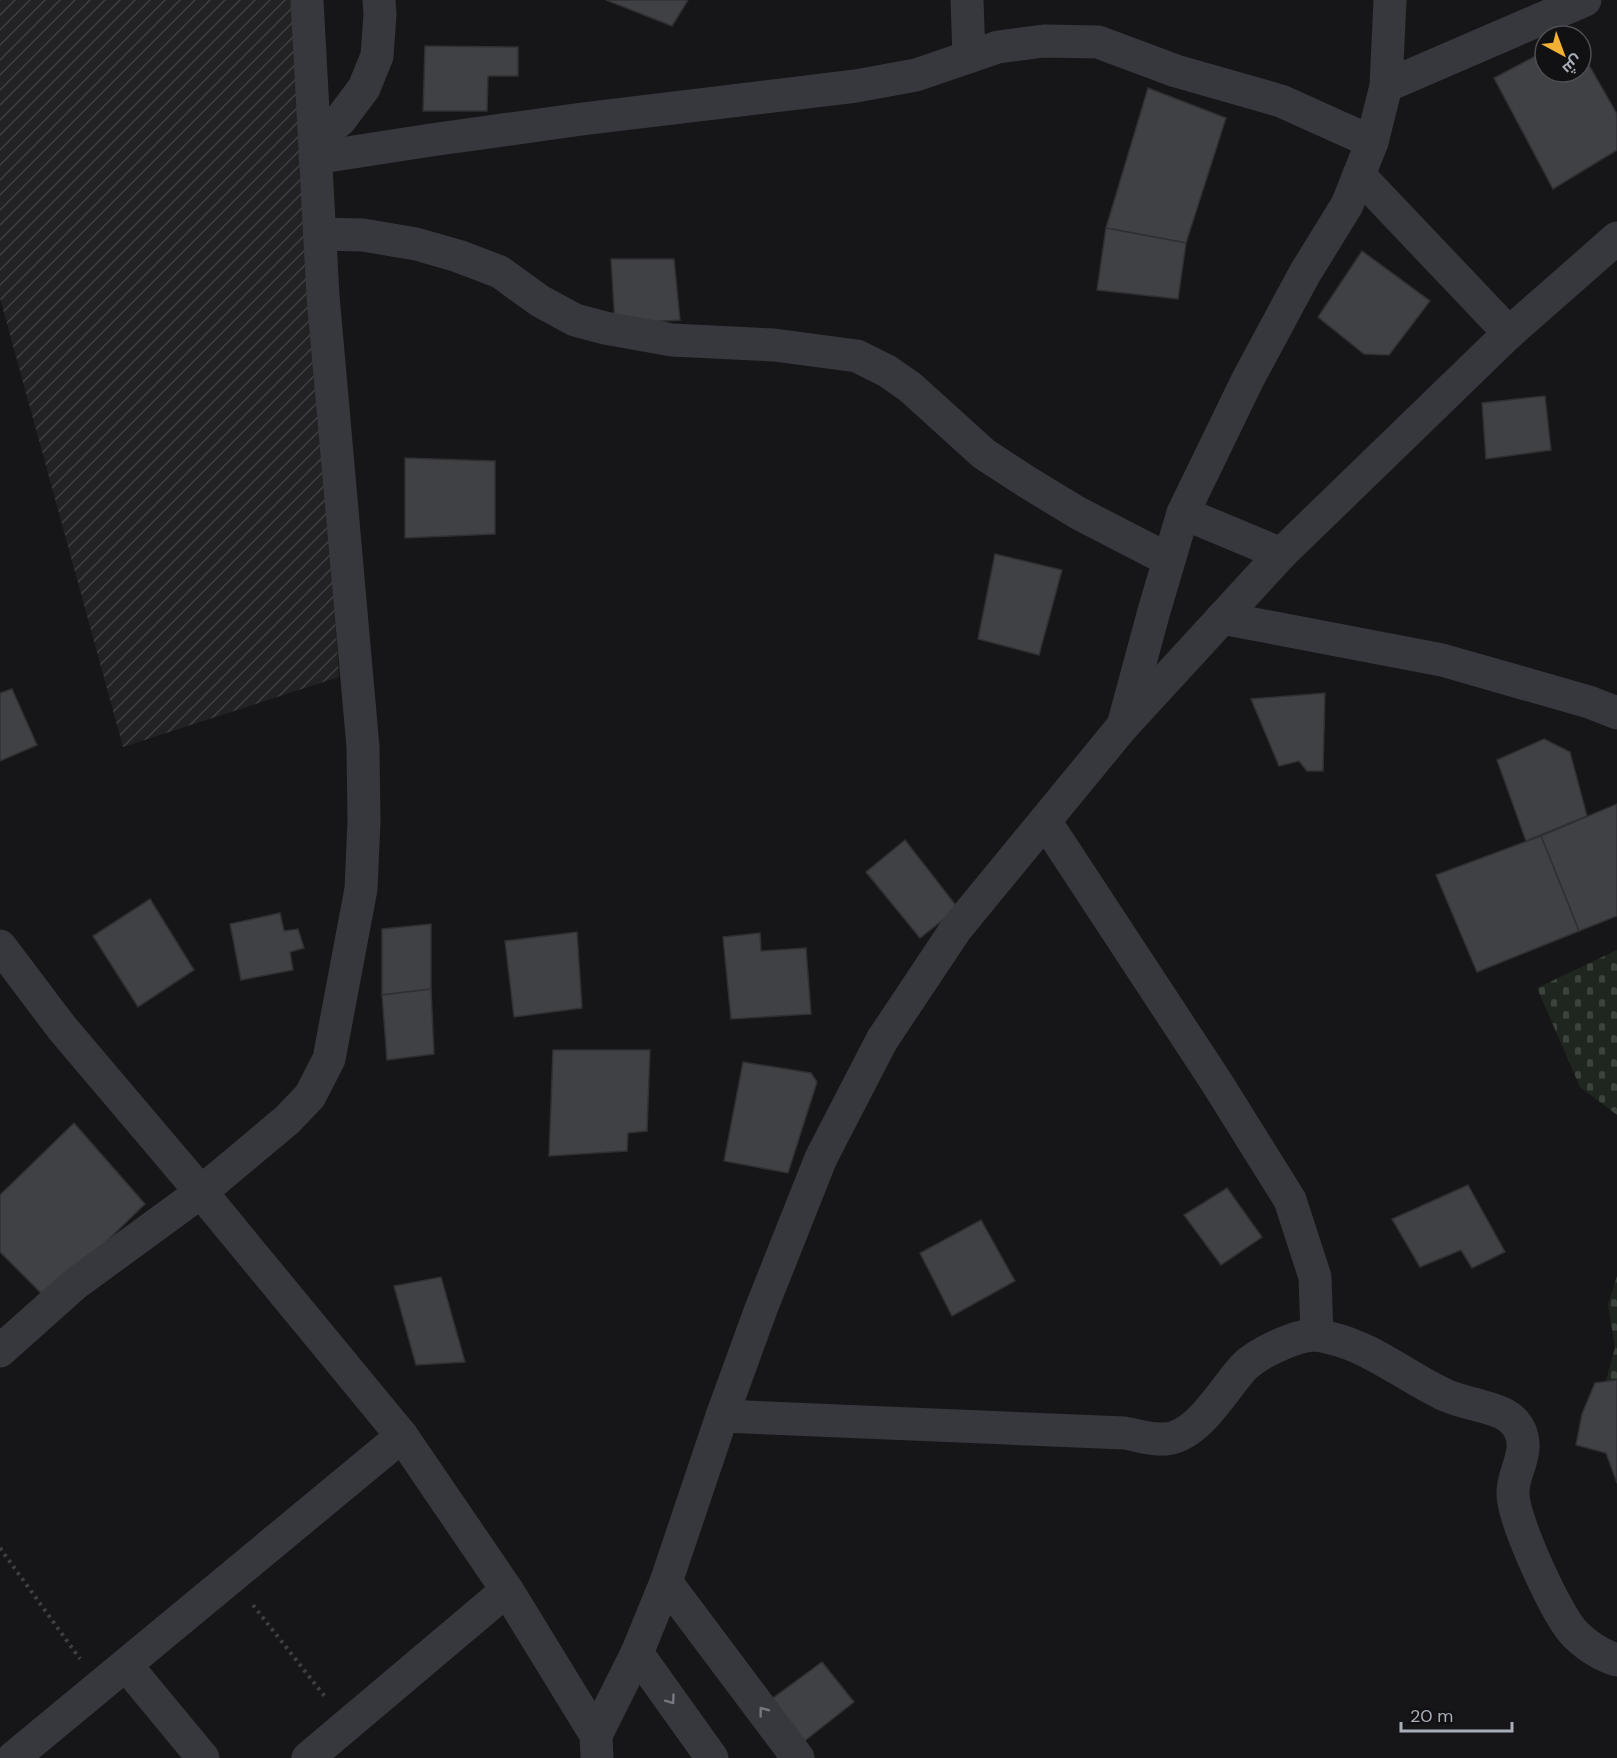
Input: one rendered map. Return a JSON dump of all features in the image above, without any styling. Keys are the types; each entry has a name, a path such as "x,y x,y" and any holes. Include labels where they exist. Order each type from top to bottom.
{"street":[{"path":"0,1351 75,1284 201,1192 287,1120 310,1096 329,1059 361,889 364,821 363,747 359,684 335,447 307,0"},
{"path":"315,149 364,88 376,56 379,0"},
{"path":"967,0 969,57"},
{"path":"1122,727 1183,513 1248,379 1305,273 1347,205 1372,142 1386,86 1390,0"},
{"path":"1386,86 1585,0"},
{"path":"315,149 431,140 856,86 916,75 998,46 1044,41 1098,42 1176,71 1281,101 1372,142"},
{"path":"1359,175 1509,333"},
{"path":"320,234 374,237 416,244 458,256 500,272 540,302 574,320 604,328 672,340 774,345 857,356 887,371 910,387 984,454 1078,513 1169,560"},
{"path":"596,1746 666,1582 761,1309 821,1158 882,1040 956,929 1122,727 1281,554 1509,333 1617,238"},
{"path":"1183,513 1281,554"},
{"path":"1222,618 1442,660 1588,702 1617,713"},
{"path":"1045,820 1290,1200 1315,1277 1317,1335"},
{"path":"0,946 62,1028 402,1436 507,1590 596,1746"},
{"path":"722,1416 1113,1433 1166,1439 1186,1432 1204,1418 1245,1365 1280,1343 1317,1335 1343,1341 1377,1356 1445,1395 1496,1409 1512,1418 1521,1433 1523,1454 1512,1495 1532,1556 1565,1622 1575,1634 1603,1656 1617,1660"},
{"path":"14,1758 402,1436"},
{"path":"666,1582 798,1758"},
{"path":"308,1758 507,1590"},
{"path":"637,1653 712,1758"},
{"path":"126,1665 203,1758"}],"path":[{"path":"0,1548 100,1686"},
{"path":"232,1577 346,1725"}],"shaded area":[{"path":"0,0 295,0 339,677 123,747 0,298"}],"green space":[{"path":"1617,950 1617,1115 1580,1087 1537,988"},
{"path":"1617,1276 1617,1392 1602,1395 1615,1348 1608,1304"}],"building":[{"path":"606,0 688,0 672,26"},
{"path":"425,46 518,47 518,76 488,76 487,111 423,111"},
{"path":"1533,57 1533,84 1593,84 1593,72 1617,114 1617,150 1553,189 1494,78"},
{"path":"1148,88 1226,118 1186,243 1106,228"},
{"path":"1106,228 1186,243 1178,299 1097,290"},
{"path":"1362,251 1430,301 1389,355 1364,354 1318,317"},
{"path":"611,259 674,259 680,320 615,324"},
{"path":"1545,396 1551,450 1486,459 1482,403"},
{"path":"405,458 495,461 495,534 405,538"},
{"path":"995,554 1062,570 1039,655 978,639"},
{"path":"12,689 37,745 0,761 0,693"},
{"path":"1325,693 1323,771 1307,771 1299,761 1279,766 1251,699"},
{"path":"1544,739 1570,752 1587,816 1526,841 1497,760"},
{"path":"1617,804 1617,916 1579,931 1541,836"},
{"path":"1541,836 1579,931 1477,972 1436,875"},
{"path":"905,840 958,908 920,938 866,872"},
{"path":"150,899 194,970 138,1007 93,936"},
{"path":"280,913 284,931 298,929 304,948 290,952 293,970 241,980 230,924"},
{"path":"431,924 431,989 382,995 382,929"},
{"path":"577,932 582,1008 514,1017 505,941"},
{"path":"760,933 761,951 806,948 811,1014 731,1019 723,937"},
{"path":"431,989 434,1054 387,1060 382,995"},
{"path":"553,1050 650,1050 647,1131 628,1133 627,1151 549,1156"},
{"path":"743,1062 811,1073 817,1082 788,1173 724,1161"},
{"path":"74,1123 145,1204 47,1299 0,1252 0,1195"},
{"path":"1468,1185 1505,1252 1472,1268 1461,1250 1420,1267 1392,1219"},
{"path":"1227,1188 1262,1237 1221,1265 1184,1215"},
{"path":"981,1220 1015,1281 952,1316 920,1253"},
{"path":"441,1277 465,1362 416,1365 394,1286"},
{"path":"1617,1380 1617,1483 1606,1453 1576,1445 1582,1414 1595,1383"},
{"path":"822,1662 854,1702 802,1743 769,1701"}]}
